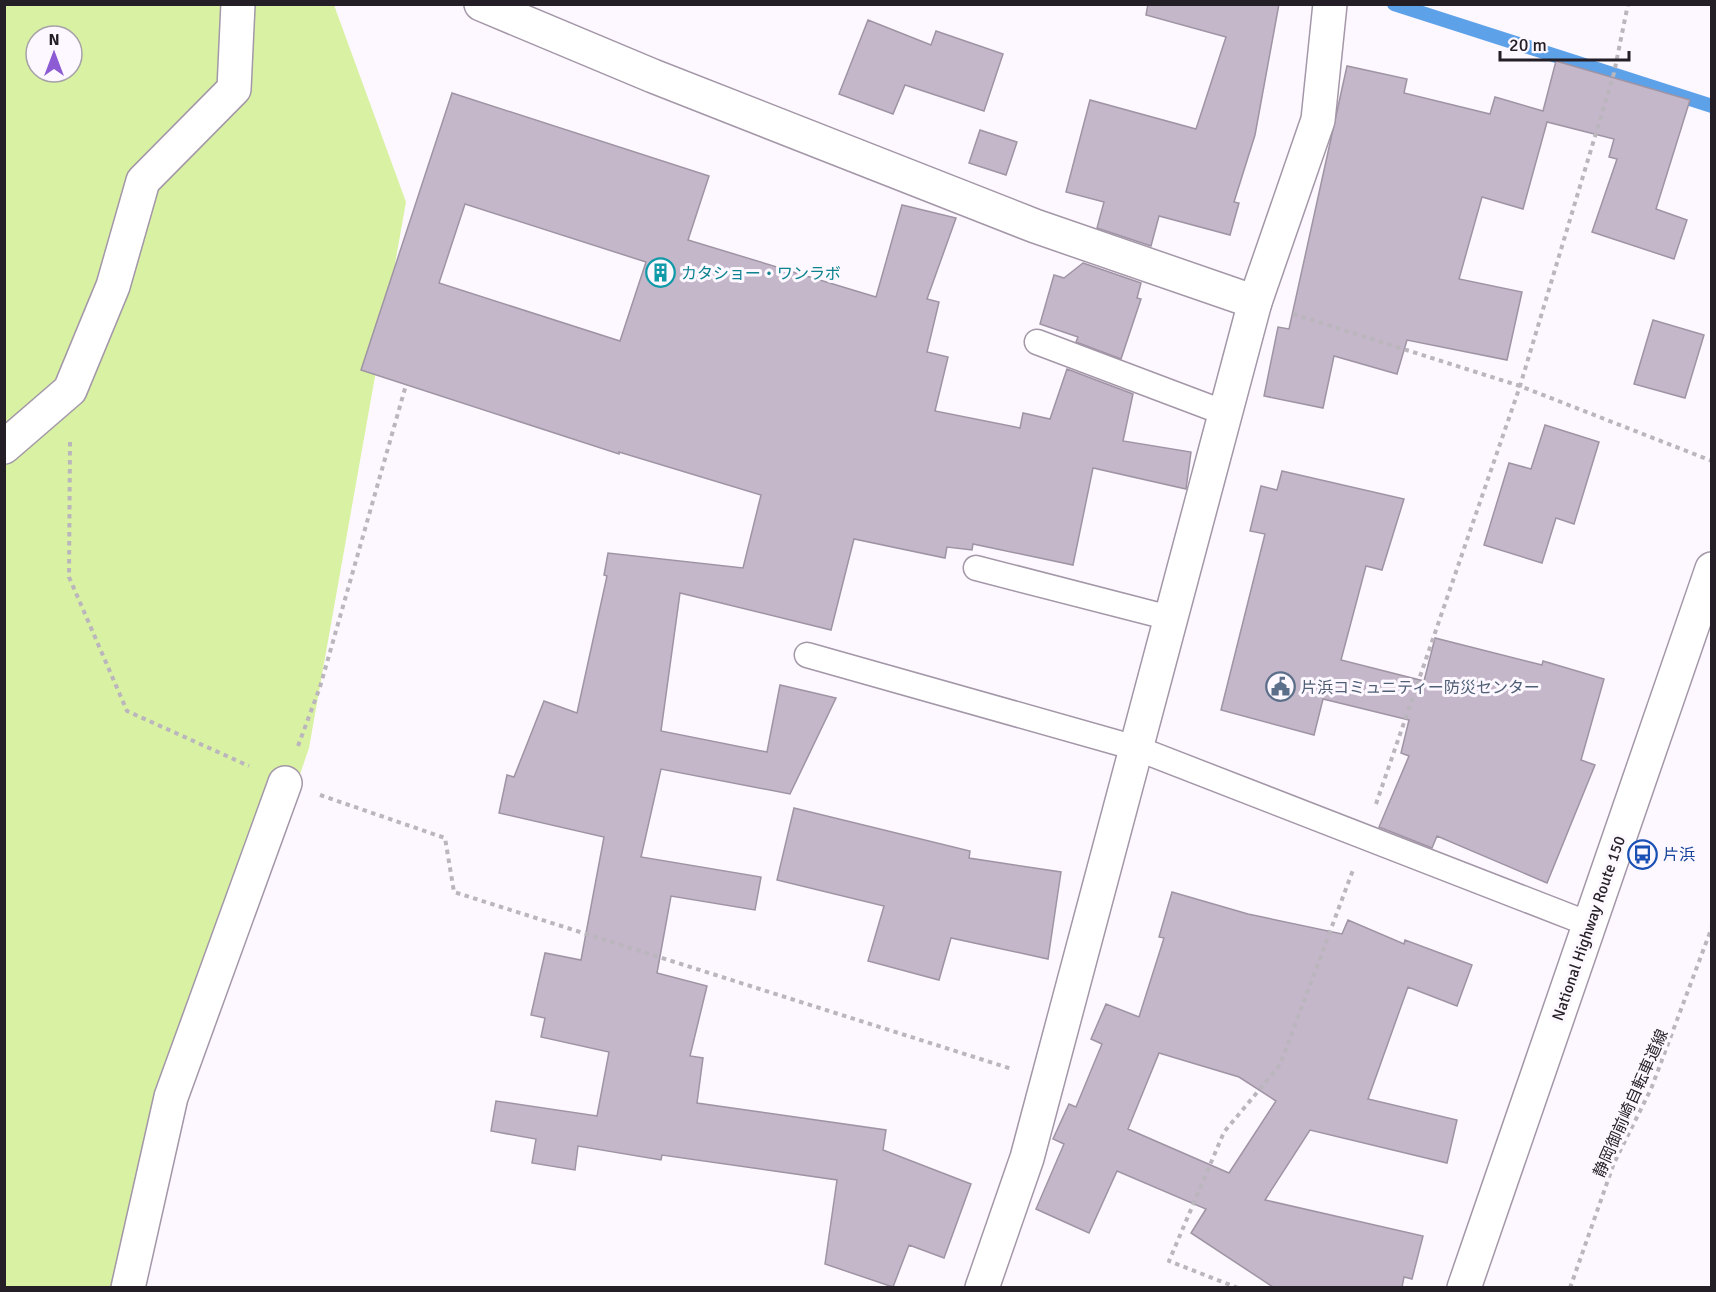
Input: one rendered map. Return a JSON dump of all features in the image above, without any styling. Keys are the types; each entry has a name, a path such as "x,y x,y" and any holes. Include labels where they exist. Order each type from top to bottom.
{"main road":[{"path":"4,447 70,390 113,286 143,181 234,89 238,4"},
{"path":"481,4 653,76 1024,221 1255,302"},
{"path":"982,1287 1027,1158 1255,302 1318,120 1330,4"},
{"name":"National Highway Route 150","path":"1464,1287 1712,569"},
{"path":"128,1287 171,1097 285,783"}],"lane":[{"path":"1037,342 1225,413"},
{"path":"976,568 1170,618"},
{"path":"807,655 1136,748 1366,835 1590,924"}],"path":[{"path":"1238,1287 1169,1262 1224,1132 1280,1065 1366,835 1520,386 1614,73 1628,4"},
{"path":"1255,302 1520,386 1712,461"},
{"path":"285,783 320,687 406,385"},
{"path":"70,390 69,577 127,711 285,783 445,838 453,892 1047,1081"},
{"name":"静岡御前崎自転車道線","path":"1570,1287 1614,1163 1651,1089 1712,927"}],"green space":[{"path":"5,5 334,5 406,202 309,748 125,1287 5,1288"}],"building":[{"path":"1148,4 1279,4 1255,135 1234,202 1239,203 1230,235 1159,216 1151,246 1097,228 1104,202 1066,192 1090,100 1196,129 1226,37 1146,15"},
{"path":"868,20 931,45 936,31 1003,54 984,111 905,85 893,114 839,94"},
{"path":"1556,61 1690,100 1656,209 1687,220 1674,259 1592,232 1617,159 1609,157 1614,139 1547,122 1523,209 1482,197 1459,279 1522,292 1507,360 1407,340 1397,374 1334,356 1323,408 1264,396 1278,327 1289,329 1347,66 1407,79 1404,93 1490,114 1495,97 1543,111"},
{"path":"452,93 709,176 688,240 876,297 902,205 956,218 927,299 939,302 927,352 948,357 935,411 1020,428 1023,413 1050,419 1067,369 1133,394 1123,441 1191,452 1186,489 1093,468 1073,565 973,544 972,550 947,547 945,558 854,539 831,630 680,593 661,731 767,752 780,685 836,698 790,794 661,769 641,857 761,877 755,910 671,896 657,973 707,986 690,1056 703,1058 697,1103 886,1130 883,1150 971,1184 944,1258 909,1245 893,1287 825,1264 837,1180 662,1155 661,1160 578,1146 575,1170 532,1163 536,1139 491,1131 496,1101 597,1116 609,1052 541,1037 545,1018 531,1015 545,953 581,960 604,837 499,813 507,775 514,777 544,701 577,713 607,576 604,575 608,553 743,568 761,495 619,452 619,454 361,370","holes":["465,204 646,262 620,341 439,283"]},
{"path":"980,130 1017,142 1006,175 969,163"},
{"path":"1083,263 1141,283 1137,298 1141,299 1121,359 1076,342 1078,337 1040,324 1054,275 1064,278"},
{"path":"1653,320 1704,335 1685,398 1634,384"},
{"path":"1545,425 1599,442 1574,524 1556,518 1542,563 1484,545 1509,463 1531,469"},
{"path":"1282,471 1404,499 1382,570 1366,566 1341,660 1424,681 1435,638 1542,665 1543,661 1604,679 1581,760 1595,765 1547,883 1437,836 1432,848 1379,827 1409,756 1401,753 1409,720 1323,699 1314,735 1221,710 1265,534 1250,531 1261,486 1277,490"},
{"path":"794,808 970,851 969,858 1061,872 1048,959 951,938 939,980 868,961 884,906 777,880"},
{"path":"1172,892 1248,914 1342,934 1348,920 1404,944 1405,940 1472,965 1457,1006 1408,987 1368,1099 1457,1120 1447,1163 1310,1130 1265,1200 1423,1236 1412,1279 1404,1277 1402,1287 1273,1287 1191,1233 1206,1209 1117,1171 1089,1233 1036,1209 1064,1144 1053,1139 1069,1104 1076,1107 1102,1044 1091,1039 1106,1004 1139,1017 1164,938 1159,937","holes":["1159,1053 1239,1077 1276,1101 1229,1173 1128,1129"]}],"waterway":[{"path":"1394,4 1712,106"}],"place":[{"name":"カタショー・ワンラボ","path":"660,273"},
{"name":"片浜コミュニティー防災センター","path":"1280,687"},
{"name":"片浜","path":"1642,854"}]}
